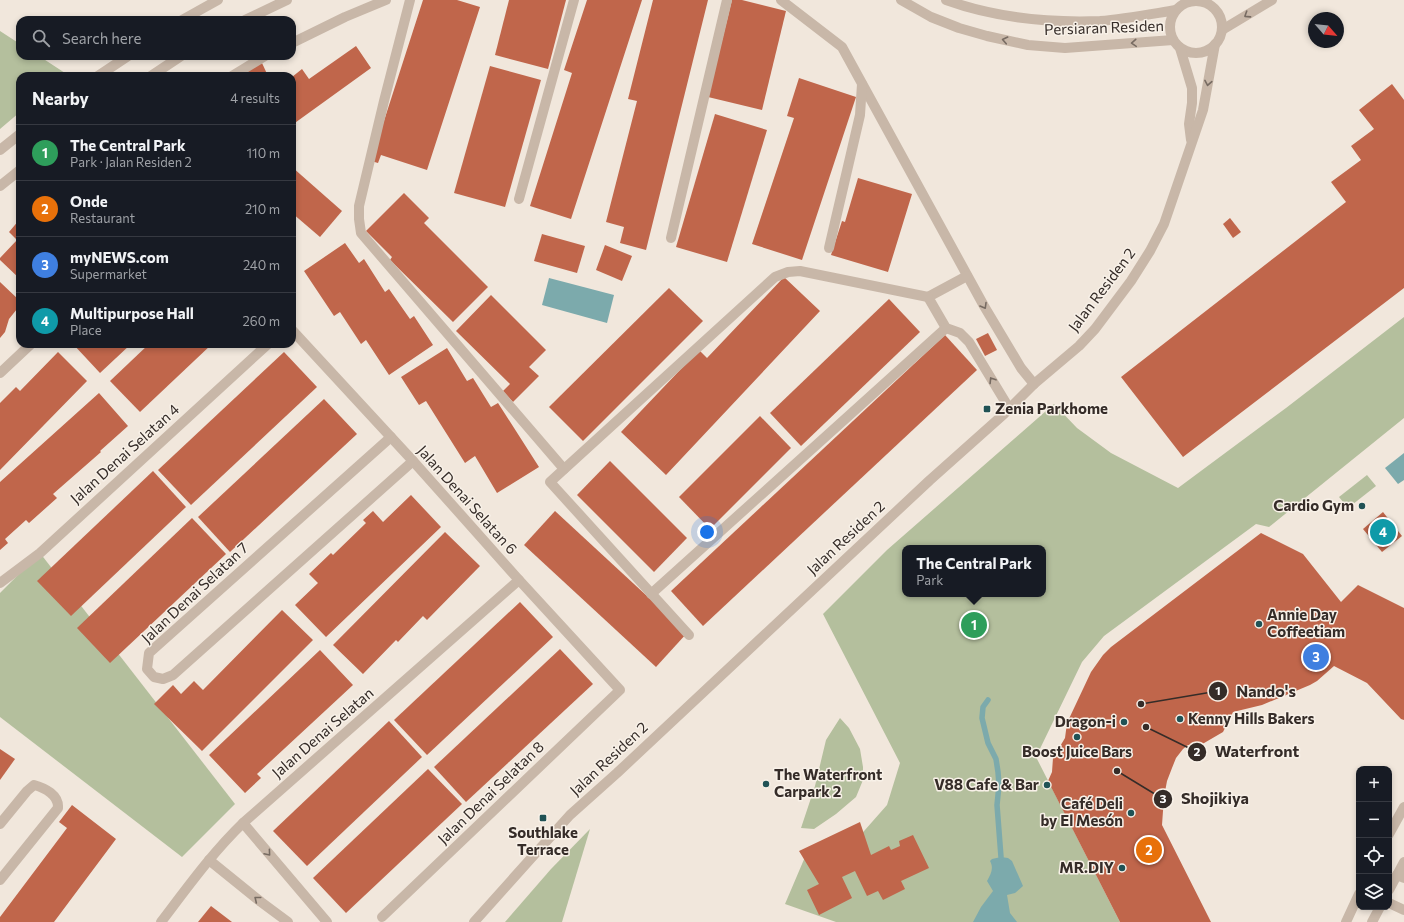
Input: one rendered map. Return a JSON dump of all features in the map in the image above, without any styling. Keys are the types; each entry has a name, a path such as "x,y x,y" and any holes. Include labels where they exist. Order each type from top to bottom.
{"street":[{"path":"189,16 218,0"},
{"path":"253,16 287,0"},
{"path":"296,41 345,17 386,0"},
{"path":"410,0 359,206 361,233 564,469"},
{"path":"519,199 574,0"},
{"path":"671,238 727,0"},
{"path":"781,0 842,47 967,276 1005,342 1034,384"},
{"name":"Persiaran Residen","path":"901,0 931,17 958,28 1028,45 1065,48 1173,40"},
{"name":"Persiaran Residen","path":"946,0 1000,16 1028,20 1101,21 1176,10"},
{"path":"1222,30 1272,0"},
{"path":"1194,1 1207,1 1218,13 1222,30 1215,44 1208,50 1198,53 1189,52 1180,48 1173,40 1170,33 1172,17 1176,10 1184,4 1194,1"},
{"name":"Jalan Residen 2","path":"474,922 570,815 1034,384 1079,346 1095,329 1131,281 1150,251 1164,224 1203,110 1215,44"},
{"name":"Jalan Residen 2","path":"1180,48 1192,88 1192,103 1189,124 1191,144"},
{"path":"104,72 122,60"},
{"path":"157,72 176,60"},
{"path":"239,72 258,60"},
{"path":"829,248 860,115 862,83"},
{"path":"0,150 16,137"},
{"path":"0,186 16,173"},
{"path":"689,635 550,482 769,283 782,273 800,271 928,297 967,276"},
{"path":"928,297 946,328 960,333 969,342 1009,408"},
{"path":"651,594 946,328"},
{"name":"Jalan Denai Selatan 6","path":"296,334 413,461 620,690"},
{"path":"0,373 27,348"},
{"name":"Jalan Denai Selatan 4","path":"0,583 40,553 264,348"},
{"name":"Jalan Denai Selatan 7","path":"390,437 149,653 147,669 154,677 163,680 173,674 413,461"},
{"name":"Jalan Denai Selatan","path":"160,922 209,860 243,823 519,580"},
{"name":"Jalan Denai Selatan 8","path":"382,918 620,690"},
{"path":"0,824 27,791 34,785 43,787 52,794 58,802 58,808 0,880"},
{"path":"1392,829 1404,807"},
{"path":"243,823 327,922"},
{"path":"209,860 288,922"},
{"path":"1392,886 1400,876 1404,862"},
{"path":"1346,922 1356,900"},
{"path":"1392,904 1404,910"},
{"path":"1372,922 1378,910"}],"green space":[{"path":"0,31 16,41 16,60 45,60 63,72 16,72 16,115 0,129"},
{"path":"1404,317 1404,418 1269,527 1256,524 1104,636 1082,662 1036,757 1120,922 836,922 785,904 805,857 857,839 887,805 900,763 823,614 887,550 1054,404 1077,428 1111,453 1178,488 1286,408"},
{"path":"1367,475 1376,486 1348,508 1339,497"},
{"path":"40,553 235,804 182,857 0,717 0,593"},
{"path":"840,718 849,728 860,749 863,767 863,780 856,797 836,814 814,829 801,828 815,786 826,740"},
{"path":"590,829 562,922 505,922 551,869"}],"water":[{"path":"549,278 614,295 607,323 542,305"},
{"path":"1404,453 1404,480 1398,484 1385,468"},
{"path":"1001,857 1008,858 1012,861 1023,886 1015,893 1007,895 1010,913 1017,922 973,922 981,907 993,891 987,881 992,871 990,861"}],"building":[{"path":"423,0 457,0 480,7 427,170 381,155 378,163 371,161"},
{"path":"509,0 566,0 548,69 495,55"},
{"path":"587,0 642,0 571,219 530,206 572,73 564,70"},
{"path":"653,0 708,0 646,250 620,243 624,227 606,222 637,101 628,99"},
{"path":"732,0 742,0 786,11 762,110 708,97"},
{"path":"356,46 371,68 296,122 296,74 302,69 309,79"},
{"path":"262,63 266,72 247,72"},
{"path":"490,66 541,80 505,207 454,193"},
{"path":"799,78 856,97 802,260 752,244 794,118 787,116"},
{"path":"1392,84 1404,100 1404,288 1183,457 1121,377 1346,202 1331,182 1361,160 1351,146 1374,129 1359,110"},
{"path":"715,114 767,130 727,262 676,247"},
{"path":"296,171 342,211 320,237 296,216"},
{"path":"858,178 912,194 888,272 831,255 842,221 845,222"},
{"path":"404,193 429,218 424,223 488,287 453,322 390,260 392,257 366,231"},
{"path":"1230,218 1241,232 1233,238 1223,224"},
{"path":"16,224 16,239 9,232"},
{"path":"542,234 585,246 577,273 534,261"},
{"path":"16,241 16,275 0,260 0,258"},
{"path":"345,243 359,263 364,259 385,292 389,289 410,319 414,316 433,345 389,375 366,340 361,344 340,312 334,316 304,271"},
{"path":"605,245 632,256 622,281 596,270"},
{"path":"784,277 820,311 666,475 621,432 699,350 707,358"},
{"path":"0,282 16,297 16,310 9,319 5,332 0,338"},
{"path":"669,288 703,321 583,441 549,407"},
{"path":"491,295 546,350 529,367 539,376 513,402 503,391 510,384 456,331"},
{"path":"889,299 920,332 801,446 770,413"},
{"path":"988,333 997,350 985,356 976,339"},
{"path":"945,335 977,370 703,626 671,591"},
{"path":"77,348 127,348 100,373"},
{"path":"145,348 208,348 140,412 110,381"},
{"path":"447,348 467,381 473,378 491,407 498,403 539,467 497,493 475,456 465,463 426,401 419,405 401,377"},
{"path":"58,352 87,381 0,470 0,403 16,387 20,391"},
{"path":"284,352 317,387 191,505 158,470"},
{"path":"99,393 128,426 53,494 57,498 29,523 26,520 5,539 8,543 0,550 0,482"},
{"path":"324,399 357,434 230,552 198,517"},
{"path":"760,416 791,448 710,529 679,497"},
{"path":"610,461 687,538 654,572 577,495"},
{"path":"153,471 186,507 71,616 37,581"},
{"path":"411,495 441,527 326,637 295,605 318,583 309,574 331,553 333,555 366,523 363,520 373,511 383,522"},
{"path":"555,511 687,633 656,667 524,545"},
{"path":"1383,512 1402,536 1382,552 1363,529"},
{"path":"192,518 226,554 110,663 77,628"},
{"path":"445,532 480,566 427,620 423,616 398,642 396,640 363,674 333,645"},
{"path":"1261,533 1303,554 1341,602 1358,585 1404,608 1404,720 1401,719 1367,683 1334,666 1317,681 1310,685 1262,705 1233,712 1223,732 1199,746 1188,745 1183,749 1176,758 1172,768 1167,781 1164,797 1162,825 1211,922 1120,922 1048,781 1052,772 1053,758 1065,738 1067,723 1091,672 1103,655 1111,647"},
{"path":"520,602 553,637 427,755 394,720"},
{"path":"282,610 313,640 202,751 154,704 173,685 181,694 194,681 203,690"},
{"path":"560,649 593,684 466,802 434,767"},
{"path":"320,650 353,685 257,774 261,778 245,793 209,755"},
{"path":"389,721 422,757 307,866 273,831"},
{"path":"0,749 15,759 0,780"},
{"path":"428,769 462,804 346,913 313,878"},
{"path":"72,805 116,839 54,922 0,922 0,917 67,828 59,822"},
{"path":"860,822 871,855 889,846 891,850 900,846 899,841 913,835 929,868 901,881 905,889 883,900 878,891 867,896 855,871 842,877 852,898 819,915 807,890 819,884 799,851"},
{"path":"211,906 232,922 198,922"}],"waterway":[{"path":"988,700 983,707 982,718 988,743 996,759 998,772 999,785 997,805 1001,857"}],"place":[{"name":"Zenia Parkhome","path":"987,409"},
{"name":"Cardio Gym","path":"1362,506"},
{"name":"Multipurpose Hall","path":"1383,532"},
{"name":"Annie Day Coffeetiam","path":"1259,624"},
{"name":"The Central Park","path":"974,625"},
{"name":"myNEWS.com","path":"1316,657"},
{"name":"Nando's","path":"1141,704"},
{"name":"Kenny Hills Bakers","path":"1180,719"},
{"name":"Dragon-i","path":"1124,722"},
{"name":"Waterfront","path":"1146,727"},
{"name":"Boost Juice Bars","path":"1077,737"},
{"name":"Shojikiya","path":"1117,771"},
{"name":"The Waterfront Carpark 2","path":"766,784"},
{"name":"V88 Cafe & Bar","path":"1047,785"},
{"name":"Café Deli by El Mesón","path":"1131,813"},
{"name":"Southlake Terrace","path":"543,818"},
{"name":"Onde","path":"1149,850"},
{"name":"MR.DIY","path":"1122,868"}]}
